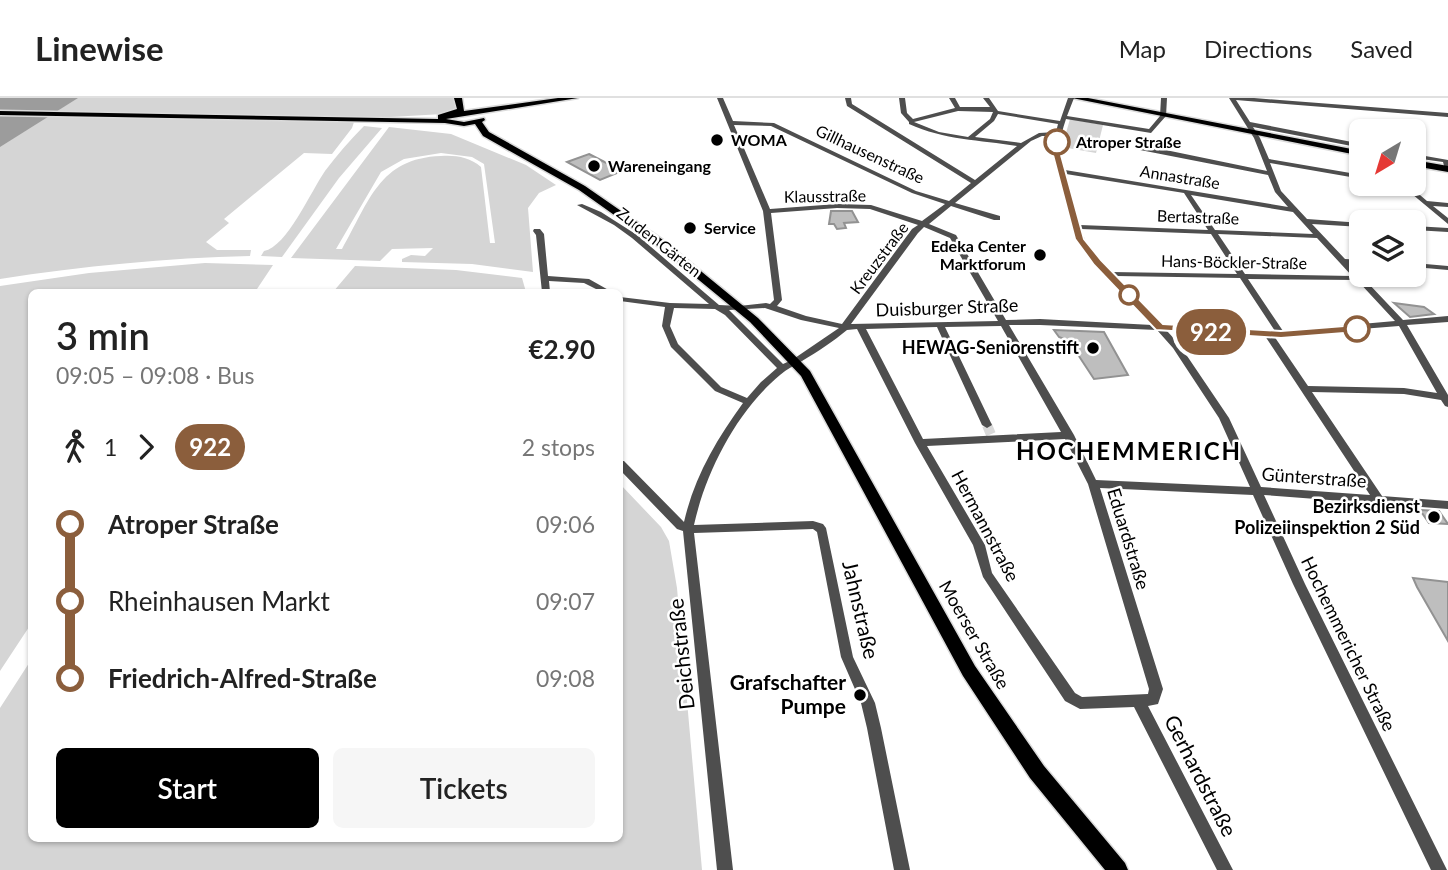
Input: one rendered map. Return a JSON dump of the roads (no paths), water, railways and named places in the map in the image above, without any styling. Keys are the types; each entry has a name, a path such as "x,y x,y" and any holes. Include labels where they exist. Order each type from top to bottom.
{"main road":[{"path":"434,120 459,112 461,105 458,98"},
{"name":"Moerser Straße","path":"466,98 486,134 617,212 659,242 739,308 789,361 821,402 969,671 1037,772 1118,870"},
{"path":"434,120 455,126 576,98"},
{"path":"1073,98 1349,152"},
{"path":"0,113 369,122 480,119"},
{"name":"Moerser Straße","path":"369,122 450,130 509,147"},
{"path":"1426,165 1448,169"}],"street":[{"path":"720,98 767,211 778,300 773,306"},
{"path":"848,98 849,105 974,182"},
{"path":"902,98 904,113 910,122 938,135 1021,145"},
{"path":"952,98 958,109"},
{"path":"969,139 992,120 994,111 986,98"},
{"path":"1073,98 1058,134 1057,155 1075,227 1087,250 1160,327"},
{"path":"1151,131 1163,116 1164,98"},
{"path":"1232,98 1306,101 1448,115"},
{"path":"1232,98 1255,134 1279,192 1349,267"},
{"path":"910,122 958,109 1151,131"},
{"name":"Gillhausenstraße","path":"731,123 772,124 914,192 997,218"},
{"path":"1249,124 1349,143"},
{"path":"886,128 896,126"},
{"path":"1151,131 1157,143 1191,158"},
{"name":"Kreuzstraße","path":"688,529 703,478 748,402 789,361 845,327 915,231 923,224 1021,145 1041,134 1058,134"},
{"path":"1157,143 1138,149 1272,174"},
{"path":"1426,158 1446,161 1448,169"},
{"path":"1267,161 1349,175"},
{"name":"Annastraße","path":"1061,171 1295,210"},
{"path":"1186,192 1281,334"},
{"path":"1418,196 1448,222"},
{"path":"1426,203 1448,205"},
{"name":"Zu den Gärten","path":"580,205 593,210 629,235 717,307"},
{"name":"Klausstraße","path":"767,211 837,206 871,207 953,237 997,317 1004,322"},
{"path":"1306,221 1349,224"},
{"name":"Bertastraße","path":"1075,227 1319,236"},
{"path":"1426,229 1448,230"},
{"path":"537,231 546,289"},
{"path":"1343,261 1349,261"},
{"path":"1426,266 1448,268"},
{"name":"Hans-Böckler-Straße","path":"1108,274 1349,278"},
{"path":"545,278 586,281 602,289"},
{"path":"1368,287 1402,324 1447,400"},
{"name":"Duisburger Straße","path":"623,299 670,305 739,308 773,306 845,327 1004,322 1281,334 1448,319"},
{"path":"670,305 666,326 674,345 718,389 748,402"},
{"name":"Moerser Straße","path":"717,307 789,361"},
{"name":"Eduardstraße","path":"1004,322 1069,435 1093,484 1156,689 1153,700"},
{"path":"940,325 987,425"},
{"name":"Hermannstraße","path":"860,326 920,443 979,545 987,574 1070,697 1080,704 1153,700"},
{"name":"Hochemmericher Straße","path":"1160,327 1197,374 1224,418 1299,584 1439,870"},
{"path":"1268,334 1379,500"},
{"path":"1305,388 1416,392 1447,400"},
{"path":"920,443 1069,435"},
{"path":"623,467 681,526 688,529"},
{"name":"Günterstraße","path":"1093,484 1257,491 1448,505"},
{"name":"Jahnstraße","path":"688,529 813,525 822,531 847,657 868,703 874,728 902,870"},
{"name":"Deichstraße","path":"688,529 725,870"},
{"name":"Gerhardstraße","path":"1138,701 1225,870"}],"tunnel":[{"path":"987,425 992,437"}],"place":[{"name":"WOMA","path":"717,140"},
{"name":"Atroper Straße","path":"1057,142"},
{"name":"Wareneingang","path":"594,166"},
{"name":"Service","path":"690,228"},
{"name":"Edeka Center Marktforum","path":"1040,255"},
{"name":"HEWAG-Seniorenstift","path":"1093,348"},
{"name":"Bezirksdienst Polizeiinspektion 2 Süd","path":"1434,517"},
{"name":"Grafschafter Pumpe","path":"860,695"}],"district":[{"name":"HOCHEMMERICH","path":"1129,452"}]}
